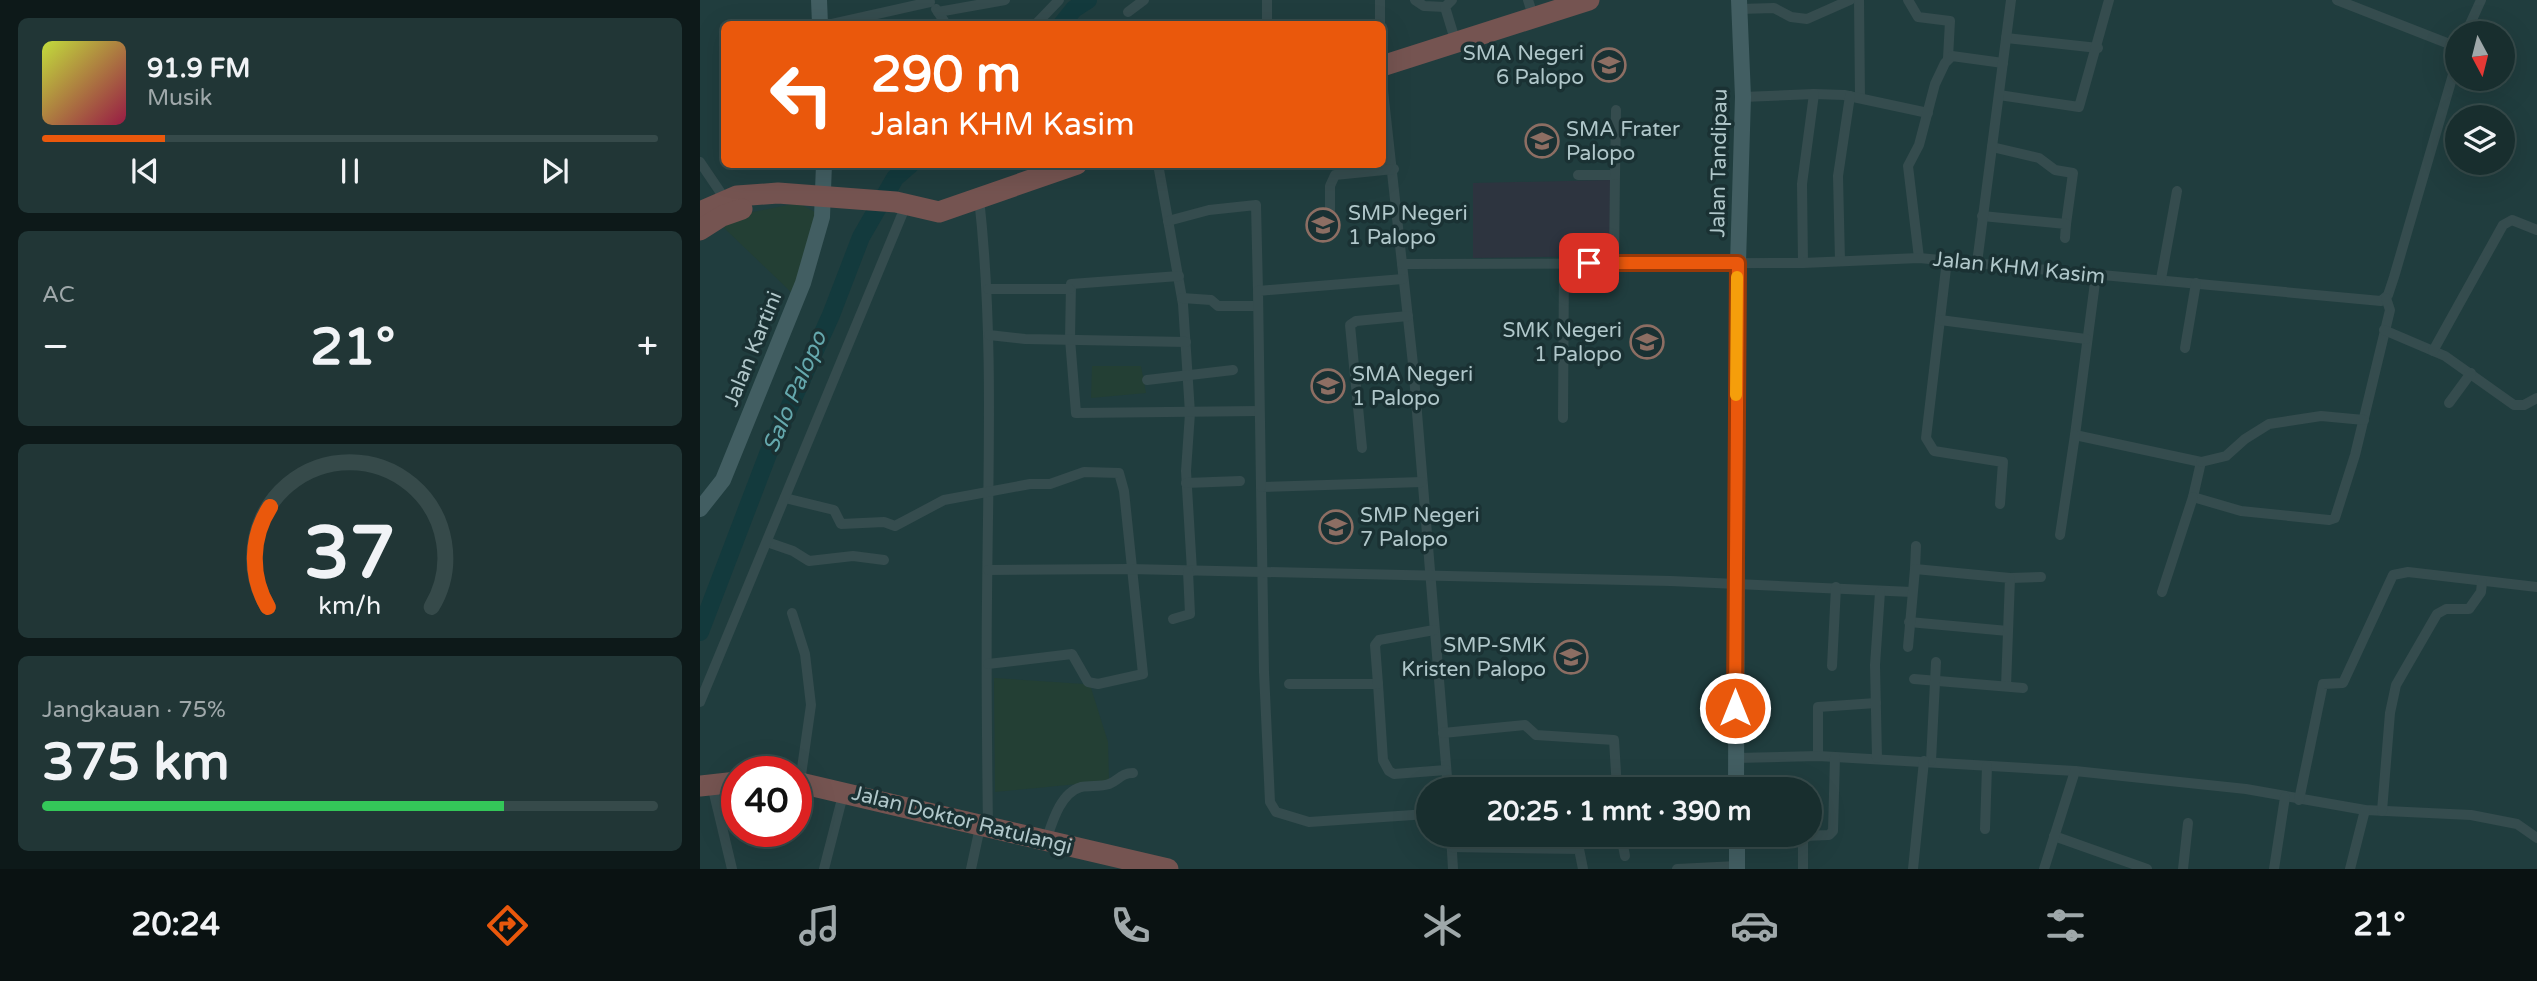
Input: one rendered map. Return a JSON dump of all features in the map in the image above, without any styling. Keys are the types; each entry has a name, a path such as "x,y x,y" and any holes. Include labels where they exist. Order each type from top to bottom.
{"highway":[{"path":"1386,65 1456,43 1531,9 1589,0"},
{"path":"700,212 724,199 757,194 825,195 901,204 939,212 1065,168"},
{"path":"700,230 732,212 802,194"},
{"name":"Jalan Doktor Ratulangi","path":"812,785 984,828 1168,869"}],"street":[{"path":"819,0 820,21"},
{"path":"939,12 1005,0"},
{"path":"1039,21 1059,0"},
{"path":"1128,12 1144,0"},
{"path":"1267,0 1267,21"},
{"path":"1380,0 1380,21"},
{"path":"1415,0 1424,6 1448,4 1456,43"},
{"path":"1739,4 1774,8 1791,17 1807,19 1850,0"},
{"path":"1840,261 1838,176 1855,97 1859,0"},
{"path":"1908,0 1919,17 1950,21 1948,58 1935,84 1919,145 1908,166 1919,258"},
{"path":"1976,263 2011,0"},
{"path":"1999,95 2079,107 2098,48 2109,0"},
{"path":"2337,0 2445,42"},
{"path":"2471,21 2481,0"},
{"path":"845,21 930,1 944,21"},
{"name":"Jalan Tandipau","path":"1736,777 1738,263 1743,97 1739,4"},
{"path":"2006,38 2098,48"},
{"path":"1948,58 1957,55 2003,63"},
{"path":"2193,496 2241,511 2332,520 2364,420 2390,310 2381,300 2447,91"},
{"path":"1803,263 1802,184 1814,94"},
{"path":"1743,97 1814,94 1855,97 1928,113"},
{"path":"1386,110 1408,316 1447,777"},
{"path":"1614,263 1616,110"},
{"path":"1992,147 2039,158 2055,170 2073,173 2065,238"},
{"path":"700,162 724,199"},
{"name":"Jalan Kartini","path":"700,509 723,480 803,283 819,230 825,195 824,168"},
{"path":"1159,168 1182,298 1190,413 1186,483 1190,614 1173,619"},
{"path":"1330,224 1330,186 1335,175 1394,169"},
{"path":"1578,175 1615,175"},
{"path":"2161,279 2177,191"},
{"path":"971,869 984,828 988,664 989,335 988,289 979,198"},
{"path":"1168,221 1254,203 1258,291 1264,672 1273,808 1281,814 1310,822 1416,815"},
{"path":"700,702 785,498 901,204"},
{"path":"1982,216 2066,224"},
{"path":"2433,351 2503,225 2512,220 2537,230"},
{"name":"Jalan KHM Kasim","path":"1402,264 1803,263 1919,258 2381,300"},
{"path":"1947,260 1925,432 1927,443 1934,451 2003,463 2000,504"},
{"path":"1563,418 1564,264"},
{"path":"2060,535 2095,275"},
{"path":"1179,276 1071,284 1070,339 1078,414 1259,411"},
{"path":"1258,291 1404,279"},
{"path":"2185,348 2196,283"},
{"path":"988,289 1070,289"},
{"path":"1182,298 1211,300 1218,306 1257,306"},
{"path":"1362,448 1350,328 1356,321 1408,316"},
{"path":"1940,320 2086,339"},
{"path":"2384,330 2433,351 2471,373 2514,405 2524,405 2537,398"},
{"path":"989,335 1186,342"},
{"path":"1147,380 1233,370"},
{"path":"2449,403 2471,373"},
{"path":"2075,435 2201,462 2226,456 2269,424 2321,416 2364,420"},
{"path":"2162,592 2193,496 2201,462"},
{"path":"785,498 834,510 841,524 884,522 893,526 907,522 936,502 989,494 1030,484 1050,484 1084,472 1119,472 1124,491 1143,674 1098,684 1088,682 1072,654 988,664"},
{"path":"1186,483 1240,481"},
{"path":"1261,487 1422,482"},
{"path":"767,542 793,551 809,561 853,556 884,560"},
{"path":"1908,647 1916,546"},
{"path":"1915,569 2010,578 2041,577"},
{"path":"988,570 1263,571 1735,583 1912,592"},
{"path":"2300,800 2323,684 2343,683 2393,575 2426,573 2537,587"},
{"path":"2006,686 2010,578"},
{"path":"2382,811 2390,713 2396,685 2438,614 2446,609 2469,608 2481,592 2482,582"},
{"path":"1832,666 1836,587"},
{"path":"1877,758 1880,592"},
{"path":"792,612 805,654 811,705 802,756"},
{"path":"1909,622 2008,631"},
{"path":"1434,630 1379,640 1376,645 1383,760 1388,771 1394,774 1446,770"},
{"path":"1913,869 1936,662"},
{"path":"1914,679 2023,688"},
{"path":"1289,684 1378,684"},
{"path":"1818,756 1818,707 1876,703"},
{"path":"1443,733 1525,725 1536,735 1614,740 1616,777"},
{"path":"1803,869 1803,836 1829,835 1833,831 1835,757"},
{"path":"1736,758 1877,758 2075,771 2246,789 2365,810 2471,815 2506,820 2537,838"},
{"path":"1985,830 1987,766"},
{"path":"2045,869 2075,771"},
{"path":"1046,841 1058,810 1070,794 1082,787 1108,784 1119,775 1133,773"},
{"path":"706,786 732,869"},
{"path":"824,869 844,791"},
{"path":"2274,869 2285,797"},
{"path":"2350,869 2365,810"},
{"path":"2183,869 2188,823"},
{"path":"2054,836 2122,866 2147,869"},
{"path":"1453,869 1452,847 1579,849 1583,869"},
{"path":"1623,847 1625,856"},
{"path":"1677,869 1737,868 1737,847"}],"shaded area":[{"path":"1610,180 1611,256 1473,258 1473,183"}],"green space":[{"path":"798,203 815,212 816,229 793,294 721,225 738,215"},
{"path":"1092,366 1141,366 1146,393 1091,398"},
{"path":"994,678 1084,684 1091,688 1108,742 1109,781 995,792"}],"waterway":[{"name":"Salo Palopo","path":"1064,21 1074,9 1088,0"},
{"name":"Salo Palopo","path":"700,632 768,454 831,315 861,237 895,178 906,168"}],"slow traffic":[{"path":"1736,395 1737,277"}],"place":[{"name":"SMA Negeri 6 Palopo","path":"1609,65"},
{"name":"SMA Frater Palopo","path":"1542,141"},
{"name":"SMP Negeri 1 Palopo","path":"1323,225"},
{"name":"SMK Negeri 1 Palopo","path":"1647,342"},
{"name":"SMA Negeri 1 Palopo","path":"1328,386"},
{"name":"SMP Negeri 7 Palopo","path":"1336,527"},
{"name":"SMP-SMK Kristen Palopo","path":"1571,657"}],"route":[{"path":"1589,263 1738,263 1735,708"}]}
